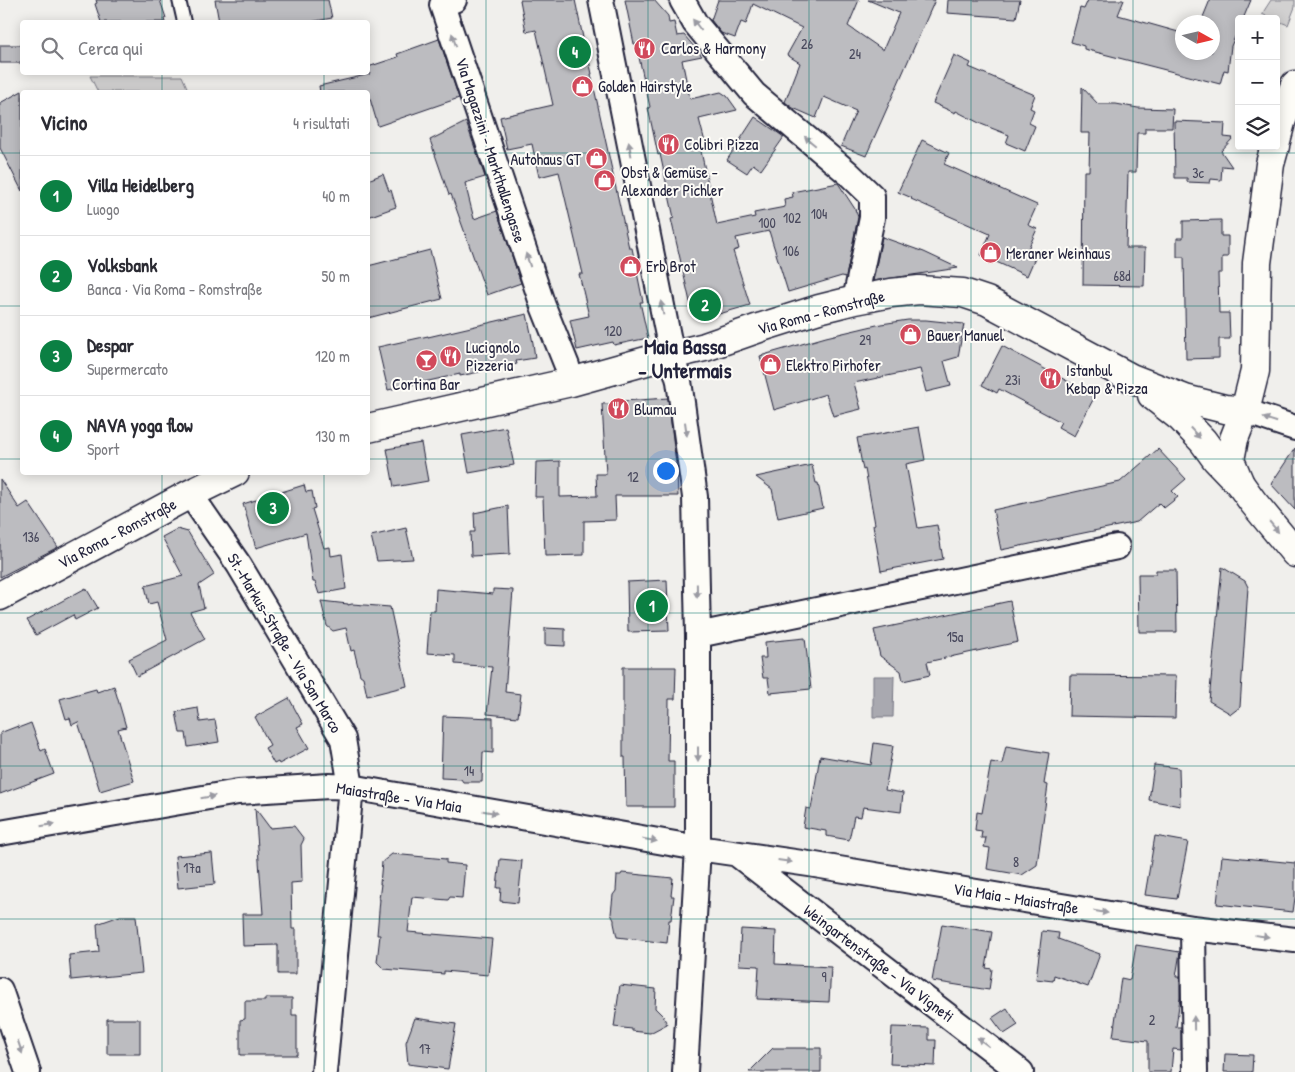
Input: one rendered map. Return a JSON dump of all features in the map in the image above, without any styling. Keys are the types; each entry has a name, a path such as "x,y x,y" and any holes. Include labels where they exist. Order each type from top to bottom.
{"street":[{"name":"Via Magazzini - Markthallengasse","path":"454,0 442,5 543,306 567,366 571,382"},
{"path":"601,0 661,358 679,381 695,497 698,635 698,848 685,1072"},
{"path":"682,0 695,23 754,94 848,172 872,196 872,218 855,300"},
{"path":"1280,126 1295,85"},
{"path":"1240,484 1230,460 1234,439 1255,371 1257,263 1270,164 1274,150"},
{"name":"Via Roma - Romstraße","path":"661,358 705,348 818,309 855,300 920,290 963,293 1000,307 1131,378 1185,399 1224,409 1244,411"},
{"path":"370,428 571,382 661,358"},
{"path":"1131,378 1181,418 1240,484 1295,552"},
{"path":"1244,411 1295,428"},
{"name":"Via Roma - Romstraße","path":"0,596 229,475"},
{"name":"St.-Markus-Straße - Via San Marco","path":"190,494 239,565 343,739 351,787 324,1072"},
{"path":"698,635 1117,547"},
{"name":"Maiastraße - Via Maia","path":"0,833 238,792 329,786 351,787 737,854"},
{"name":"Via Maia - Maiastraße","path":"737,854 809,864 1193,928 1295,940"},
{"name":"Weingartenstraße - Via Vigneti","path":"737,854 1021,1072"},
{"path":"1193,928 1195,1072"},
{"path":"0,990 28,1072"}],"lane":[{"path":"179,0 184,20"}],"shaded area":[{"path":"1271,0 1295,0 1295,7 1288,25 1280,22 1280,15 1262,14"},
{"path":"90,76 182,76 188,90 97,90"},
{"path":"873,676 894,676 893,717 873,717"}],"building":[{"path":"96,0 160,0 166,18 164,20 100,20 95,4 97,3"},
{"path":"215,0 328,0 332,18 321,20 219,20"},
{"path":"520,0 575,0 629,248 632,248 643,302 640,302 648,338 614,345 613,342 577,350 570,320 589,316 579,274 583,274 559,172 539,177 532,144 507,149 500,117 553,105 536,30 526,32"},
{"path":"625,0 654,0 668,16 669,23 674,22 677,36 684,35 702,56 682,60 690,99 721,92 727,96 737,110 699,119 706,146 699,142 717,225 755,217 754,213 785,207 784,199 793,197 792,192 838,183 858,217 846,277 842,276 788,292 769,231 736,238 739,249 733,251 750,305 702,319 693,315 671,219 674,218 660,154 658,155 648,108 650,107"},
{"path":"718,0 859,0 848,26 883,50 899,13 868,0 935,0 866,156 841,146 856,111 824,97 816,118 793,108 785,102 800,63 787,55 802,28 753,4 746,24 741,22 735,38 721,33 711,20"},
{"path":"948,0 1020,0 1016,18 947,13"},
{"path":"1088,0 1124,0 1118,15 1175,31 1175,60 1220,60 1220,15 1204,15 1210,0 1251,0 1245,15 1235,15 1235,37 1231,46 1228,71 1224,70 1220,84 1084,49 1084,46 1071,42 1080,8 1084,9"},
{"path":"439,39 459,98 378,126 370,99 370,90 320,90 319,86 370,75 370,66 398,57 397,54"},
{"path":"0,45 20,45 20,63 0,63"},
{"path":"954,55 971,63 969,67 1035,95 1030,108 1034,110 1029,123 1035,126 1025,151 1006,143 1009,135 981,124 956,111 955,113 933,103"},
{"path":"1082,87 1098,104 1173,109 1172,128 1145,128 1145,133 1137,133 1136,172 1128,172 1126,248 1145,248 1144,286 1083,285 1084,171 1089,171 1090,133 1081,133"},
{"path":"20,92 20,187 0,148 0,103"},
{"path":"755,117 784,137 761,170 753,164 747,173 727,160"},
{"path":"1174,121 1225,123 1224,137 1233,138 1221,151 1232,167 1222,166 1221,180 1211,179 1210,183 1187,182 1187,178 1175,178"},
{"path":"466,122 485,177 465,183 474,219 497,211 521,283 487,295 430,140"},
{"path":"922,140 949,153 944,164 1037,205 1028,225 1037,229 1028,249 1037,253 1027,276 981,255 990,234 898,192"},
{"path":"383,174 389,191 391,190 396,207 370,216 370,179"},
{"path":"1221,220 1221,236 1228,236 1228,257 1222,257 1222,273 1218,273 1219,313 1229,313 1230,339 1219,339 1219,358 1186,359 1184,257 1177,257 1177,238 1183,238 1183,221"},
{"path":"882,237 924,252 958,268 873,281"},
{"path":"430,250 442,299 370,317 370,265"},
{"path":"527,314 535,358 516,361 517,364 388,390 378,347"},
{"path":"908,320 964,324 958,357 944,361 951,386 926,392 920,369 854,383 861,409 833,416 826,394 774,410 760,356 826,337 881,324"},
{"path":"1002,346 1095,396 1074,436 1058,427 1061,422 999,389 997,393 982,385"},
{"path":"668,398 678,496 615,496 616,520 584,521 584,555 545,556 543,497 535,497 536,462 560,461 560,497 597,496 596,474 606,474 602,404"},
{"path":"506,427 514,465 469,473 462,435"},
{"path":"919,427 925,460 906,464 918,528 937,525 943,559 881,571 873,525 875,524 857,438"},
{"path":"421,443 428,481 394,487 387,449"},
{"path":"1295,448 1295,510 1271,484"},
{"path":"1158,449 1186,479 1172,491 1178,497 1164,508 1159,503 1137,522 1001,550 993,510 1120,482"},
{"path":"812,465 823,508 778,518 772,489 756,477"},
{"path":"0,479 19,508 28,502 58,547 0,577"},
{"path":"304,485 306,492 312,491 315,508 312,509 324,548 330,547 331,556 342,554 346,589 319,594 315,582 313,582 306,533 256,548 243,504"},
{"path":"508,506 510,554 471,556 470,532 475,532 474,513"},
{"path":"406,528 413,559 377,561 371,536"},
{"path":"177,529 188,532 214,575 199,585 204,608 190,612 205,639 137,676 129,659 167,640 157,602 149,604 145,586 183,576 162,537"},
{"path":"1222,567 1245,581 1248,587 1240,707 1231,714 1209,701"},
{"path":"1156,570 1176,570 1177,632 1139,632 1138,574 1156,574"},
{"path":"667,580 669,631 628,632 627,582"},
{"path":"86,588 98,608 75,620 73,615 36,635 27,620"},
{"path":"436,589 493,594 493,589 513,590 505,692 521,694 518,717 487,714 492,667 455,664 455,655 427,653 430,611 435,611"},
{"path":"321,601 348,605 390,607 407,686 367,696 354,650 351,651 346,628 333,631 327,626"},
{"path":"1010,601 1018,642 927,662 930,675 903,681 901,671 880,656 874,630"},
{"path":"545,628 565,629 565,646 545,645"},
{"path":"805,638 811,689 770,693 768,678 763,678 760,658 766,658 765,642"},
{"path":"623,667 676,667 675,699 669,699 668,761 674,761 674,807 626,807 625,757 623,757"},
{"path":"1070,675 1176,676 1175,718 1069,716"},
{"path":"114,686 126,727 118,729 134,781 100,791 78,722 72,725 70,718 66,719 60,699 96,689 97,692"},
{"path":"289,698 303,724 297,727 309,748 279,764 278,762 274,764 265,748 270,745 255,717"},
{"path":"198,708 200,722 215,720 219,742 188,747 186,733 180,733 176,712"},
{"path":"443,716 493,718 493,753 483,752 482,782 463,782 461,779 441,778"},
{"path":"31,723 41,751 45,749 54,774 0,794 0,733"},
{"path":"874,743 893,746 885,790 903,793 901,812 863,807 861,817 854,816 849,840 826,836 826,831 803,827 806,808 811,809 820,756 871,765"},
{"path":"1006,746 1049,753 1044,784 1048,785 1037,865 1022,875 987,869 990,848 984,847 986,838 981,838 982,831 975,830 977,812 982,813 991,762 1002,764"},
{"path":"1154,765 1179,768 1180,806 1149,800"},
{"path":"255,808 270,828 294,826 304,839 301,845 302,882 291,883 292,929 296,929 296,974 278,974 278,945 243,946 242,914 263,914"},
{"path":"1155,836 1188,842 1177,899 1145,895"},
{"path":"212,853 215,884 178,888 175,856"},
{"path":"392,854 446,859 446,863 465,865 462,898 450,897 448,900 412,897 408,932 492,939 488,975 444,971 444,974 384,969 377,962 380,935 377,935 382,862"},
{"path":"1222,856 1295,863 1293,912 1217,904"},
{"path":"500,859 522,861 518,903 500,901 501,888 497,888"},
{"path":"622,873 673,878 671,896 674,896 667,943 617,937 611,914 617,875"},
{"path":"120,916 136,916 142,973 71,980 69,955 99,952 97,924"},
{"path":"942,924 992,932 986,968 992,969 989,990 932,981"},
{"path":"741,929 776,931 775,964 831,967 829,1002 757,999 759,966 739,965"},
{"path":"1042,931 1059,933 1058,939 1100,954 1088,987 1054,975 1053,981 1036,979"},
{"path":"1136,945 1180,952 1176,977 1180,977 1180,998 1176,1027 1181,1027 1181,1050 1173,1049 1171,1072 1148,1072 1148,1041 1113,1037 1121,978 1130,980"},
{"path":"620,985 656,989 655,1008 663,1016 667,1024 650,1033 614,1027"},
{"path":"265,998 292,998 292,1015 297,1015 297,1055 240,1055 240,1020 245,1019 245,1001 265,1001"},
{"path":"1007,1008 1018,1025 1004,1034 992,1018"},
{"path":"415,1018 456,1024 448,1069 408,1064 406,1042"},
{"path":"107,1019 140,1019 140,1054 107,1054"},
{"path":"892,1027 929,1028 929,1040 936,1040 935,1066 890,1064"},
{"path":"773,1048 821,1048 821,1072 749,1072"},
{"path":"1225,1054 1253,1055 1252,1072 1224,1072"}],"place":[{"name":"Carlos & Harmony","path":"645,48"},
{"name":"NAVA yoga flow","path":"575,52"},
{"name":"Golden Hairstyle","path":"582,86"},
{"name":"Colibri Pizza","path":"668,144"},
{"name":"Autohaus GT","path":"597,159"},
{"name":"Obst & Gemüse - Alexander Pichler","path":"605,181"},
{"name":"Meraner Weinhaus","path":"990,253"},
{"name":"Erb Brot","path":"630,266"},
{"name":"Volksbank","path":"705,305"},
{"name":"Bauer Manuel","path":"911,335"},
{"name":"Lucignolo Pizzeria","path":"450,356"},
{"name":"Cortina Bar","path":"426,360"},
{"name":"Elektro Pirhofer","path":"770,365"},
{"name":"Istanbul Kebap & Pizza","path":"1050,379"},
{"name":"Blumau","path":"618,409"},
{"name":"Despar","path":"273,508"},
{"name":"Villa Heidelberg","path":"652,606"}],"district":[{"name":"Maia Bassa - Untermais","path":"685,358"}]}
